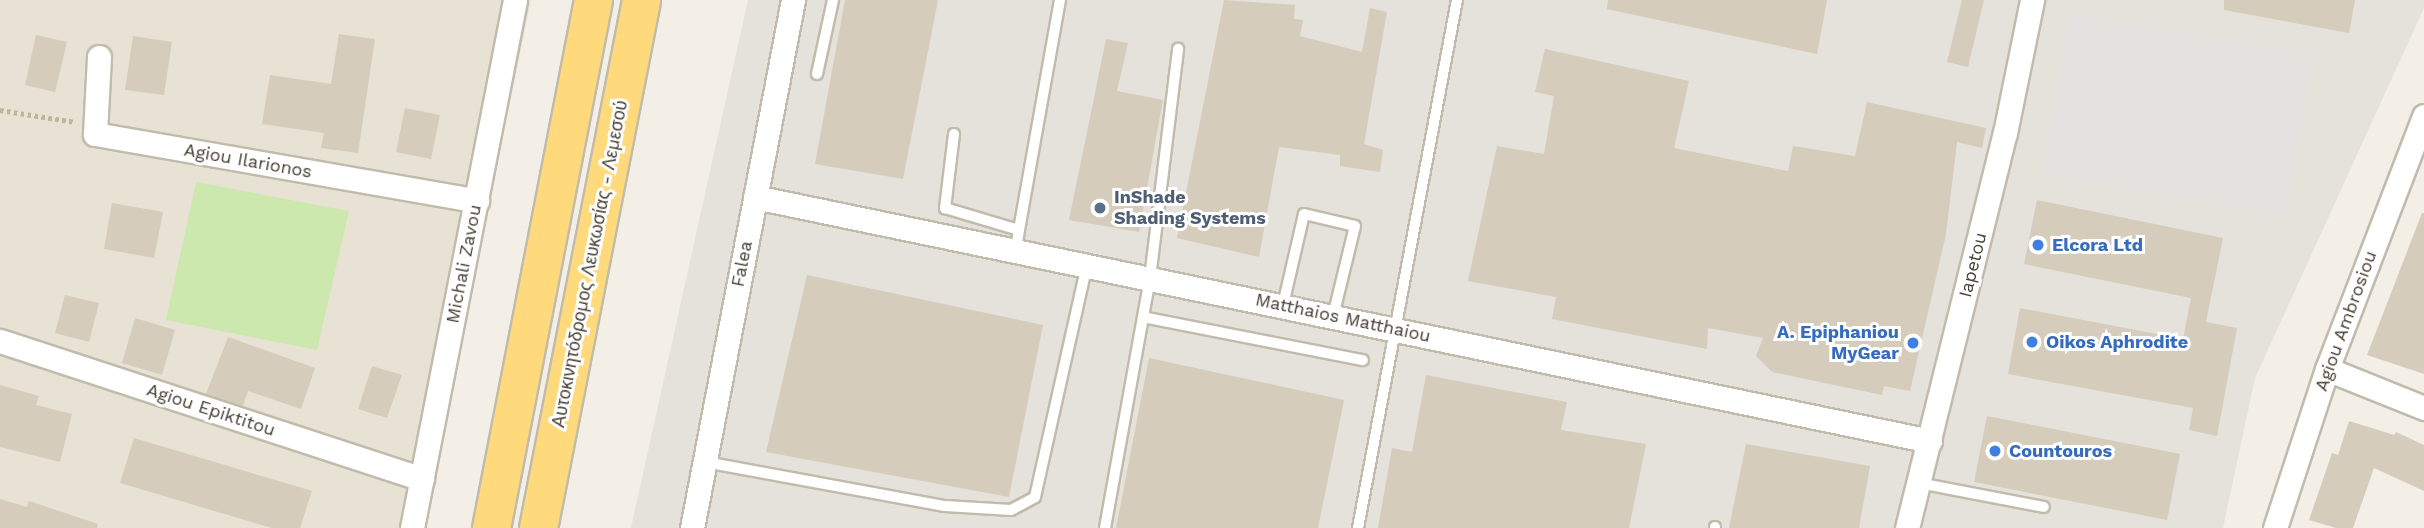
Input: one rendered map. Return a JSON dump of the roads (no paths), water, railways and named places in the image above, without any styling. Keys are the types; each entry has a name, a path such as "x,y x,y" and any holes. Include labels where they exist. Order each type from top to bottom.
{"highway":[{"path":"491,528 593,0"},
{"name":"Αυτοκινητόδρομος Λευκωσίας - Λεμεσού","path":"538,528 641,0"},
{"path":"549,528 568,374"}],"street":[{"name":"Michali Zavou","path":"412,528 515,0"},
{"name":"Falea","path":"692,528 793,0"},
{"name":"Iapetou","path":"1907,528 2005,133 2032,0"},
{"name":"Agiou Ilarionos","path":"99,57 95,134 477,201"},
{"name":"Agiou Ambrosiou","path":"2275,528 2327,369 2424,116"},
{"name":"Matthaios Matthaiou","path":"755,197 1018,240 1087,265 1930,441"},
{"name":"Agiou Epiktitou","path":"0,341 422,479"},
{"path":"2327,369 2424,408"}],"lane":[{"path":"817,74 833,0"},
{"path":"954,134 945,208 1018,240 1060,0"},
{"path":"1358,528 1457,0"},
{"path":"1105,528 1150,278 1178,50"},
{"path":"1283,305 1304,214 1355,226 1333,316"},
{"path":"705,462 945,506 1011,510 1035,497 1087,265"},
{"path":"1143,317 1363,360"},
{"path":"1919,483 2045,507"}],"place":[{"name":"InShade Shading Systems","path":"1100,208"},
{"name":"Elcora Ltd","path":"2038,245"},
{"name":"Oikos Aphrodite","path":"2032,342"},
{"name":"A. Epiphaniou MyGear","path":"1913,343"},
{"name":"Countouros","path":"1995,451"}]}
